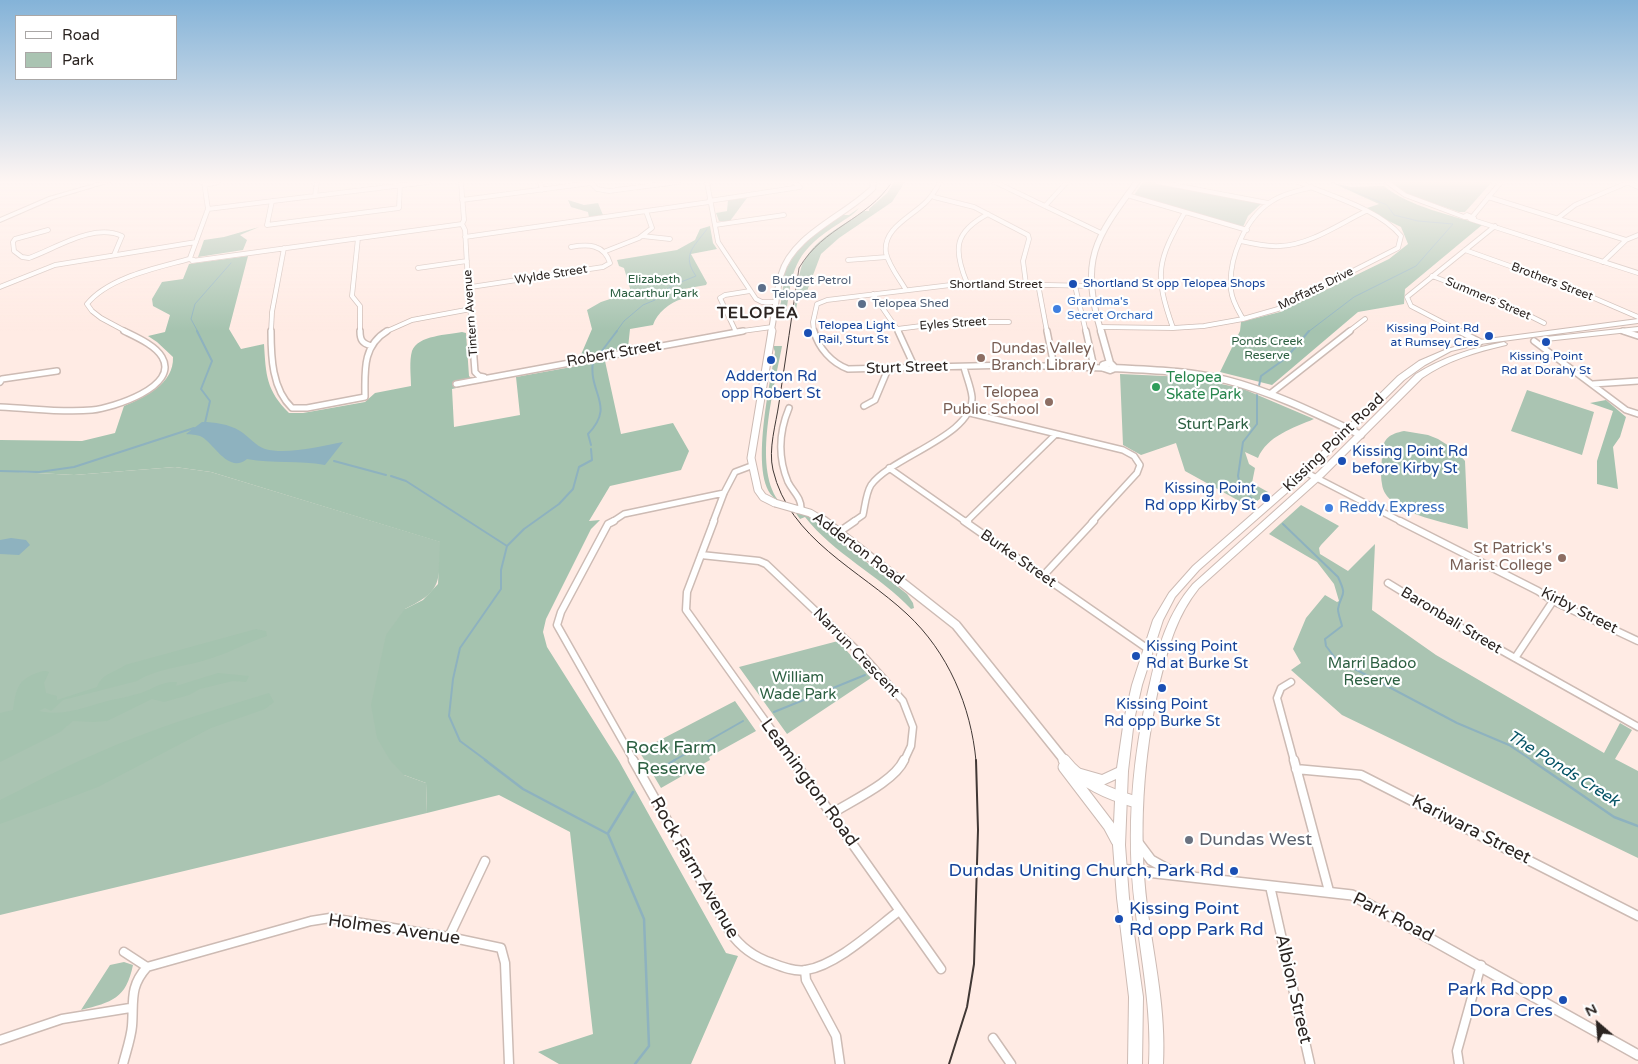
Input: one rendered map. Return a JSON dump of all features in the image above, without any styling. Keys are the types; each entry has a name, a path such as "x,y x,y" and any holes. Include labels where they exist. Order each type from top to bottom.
{"main road":[{"name":"Adderton Road","path":"814,232 789,255 781,274 775,302 752,448 751,466 760,494 775,503 817,516 956,625 1074,772 1093,787 1136,802"},
{"name":"Kissing Point Road","path":"1135,1064 1137,1039 1136,997 1120,868 1120,798 1129,720 1148,649 1166,604 1184,580 1306,472 1401,378 1416,366 1449,350 1480,342 1638,321"},
{"name":"Kissing Point Road","path":"1156,1064 1156,1007 1138,871 1135,837 1136,802 1145,725 1158,667 1173,620 1183,601 1196,586 1317,478 1410,384 1433,367 1476,350 1534,341 1638,330"},
{"name":"Adderton Road","path":"1043,734 1058,759 1109,826 1119,845"},
{"path":"1074,772 1103,780 1122,771"}],"street":[{"path":"42,232 15,239 13,242 14,251 22,257 28,258 90,234 116,232 122,236 114,254"},
{"path":"192,259 200,232"},
{"path":"0,407 86,412 121,404 139,396 152,387 163,374 166,365 162,358 150,345 89,309 87,304 90,299 100,292 151,269 184,261 188,263 192,259 405,232"},
{"name":"Tintern Avenue","path":"464,232 468,283 471,287 469,292 476,372 479,376 486,378"},
{"path":"465,237 502,232"},
{"path":"606,251 642,236 647,232"},
{"path":"717,232 720,245 759,302 775,302"},
{"path":"891,232 885,248 887,257 906,290"},
{"path":"965,232 958,242 957,257 967,283"},
{"path":"1023,232 1029,237 1022,268 1026,284"},
{"path":"1099,232 1102,233 1092,259 1090,286 1110,363 1115,368"},
{"path":"1173,328 1165,306 1160,264 1176,232"},
{"path":"1243,319 1235,304 1231,289 1233,263 1245,232"},
{"path":"1241,241 1263,246 1284,246 1302,241 1322,232"},
{"name":"Moffatts Drive","path":"1100,327 1173,328 1204,326 1243,319 1278,309 1398,248 1401,236 1397,232"},
{"path":"1480,342 1411,306 1407,297 1488,232"},
{"path":"1512,232 1638,273"},
{"path":"1600,232 1626,240"},
{"path":"1603,262 1626,240 1638,235"},
{"path":"642,236 670,239"},
{"path":"358,238 352,296 360,306 360,339 364,344 371,346"},
{"path":"0,288 50,266 196,242"},
{"name":"Wylde Street","path":"471,287 603,267 610,263 606,251 591,245 571,247"},
{"path":"284,248 271,326 275,378 283,399 288,405 298,409 365,397 366,360 371,346 388,331 410,321 470,309"},
{"name":"Brothers Street","path":"1465,250 1566,286 1638,317"},
{"path":"848,260 887,257"},
{"path":"418,268 467,262"},
{"name":"Summers Street","path":"1432,276 1504,303 1544,324"},
{"name":"Shortland Street","path":"873,294 967,283 1090,286"},
{"path":"1038,284 1054,366"},
{"path":"1075,286 1094,367"},
{"path":"736,332 720,298 725,295 750,291"},
{"path":"873,294 897,329 915,368"},
{"name":"Sturt Street","path":"873,294 819,302 816,306 814,331 830,358 839,366 848,369 1054,366 1104,368"},
{"path":"1270,394 1365,318"},
{"name":"Eyles Street","path":"897,329 953,322 1009,322"},
{"name":"Robert Street","path":"456,384 772,326"},
{"path":"1623,331 1638,336"},
{"path":"1534,341 1626,410 1638,414"},
{"path":"1110,363 1104,364 1104,368 1110,370 1115,368 1192,373 1240,384 1270,394 1361,434"},
{"path":"839,532 863,514 870,488 878,477 889,468 964,421 970,413 972,398 964,367"},
{"path":"864,406 875,400 888,369"},
{"path":"0,382 2,379 57,370"},
{"path":"1593,384 1638,381"},
{"path":"789,408 784,417 781,450 782,464 789,483 802,504 799,509"},
{"path":"970,413 1126,451 1138,459 1141,468 1043,576"},
{"path":"966,522 1056,434"},
{"name":"Leamington Road","path":"751,466 735,472 724,493 687,592 686,610 940,969"},
{"name":"Burke Street","path":"889,468 1148,649"},
{"name":"Kirby Street","path":"1306,472 1538,591 1553,601 1638,641"},
{"name":"Rock Farm Avenue","path":"724,493 624,514 608,524 561,612 558,625 737,944 760,960 805,970"},
{"name":"Narrun Crescent","path":"701,556 764,562 865,658 906,706 913,727 912,738 905,761 891,776 831,814"},
{"name":"Baronbali Street","path":"1388,583 1514,658 1638,727"},
{"name":"Baronbali Street","path":"1514,658 1553,601"},
{"path":"1291,682 1280,688 1277,698 1329,891"},
{"name":"Kariwara Street","path":"1296,769 1361,775 1638,916"},
{"path":"1135,837 1151,860 1180,875"},
{"path":"450,937 485,861"},
{"name":"Park Road","path":"1120,868 1329,891 1358,897 1638,1055"},
{"name":"Albion Street","path":"1270,886 1310,1064"},
{"path":"840,1064 836,1036 806,980 805,970 836,956 899,910"},
{"name":"Holmes Avenue","path":"147,967 320,919 339,919 497,946 503,952 510,1054 508,1064"},
{"path":"123,1064 132,1027 130,1008 132,995 136,980 147,967 124,952"},
{"path":"1459,1064 1457,1051 1481,965"},
{"path":"0,1040 62,1019 130,1008"},
{"path":"993,1038 1011,1064"}],"green space":[{"path":"248,232 240,235 247,240 243,250 198,257 204,240"},
{"name":"Elizabeth Macarthur Park","path":"699,232 711,232 713,243 717,249 691,254 707,283 706,285 678,290 682,299 664,309 653,325 630,329 628,348 580,357 592,329 587,310 601,302 631,292 624,268 619,266 617,260 677,250 695,240"},
{"path":"817,232 827,232 802,255 790,286 786,315 783,308 780,308 778,313 785,271 799,247"},
{"path":"833,232 848,232 821,254 804,299 798,299 795,315 793,315 798,280 805,258"},
{"name":"Ponds Creek Reserve","path":"1403,232 1474,232 1405,289 1404,304 1358,312 1272,385 1220,372 1240,331 1241,322 1280,312 1389,259 1408,244"},
{"path":"248,256 229,329 241,349 264,344 269,382 281,405 289,413 303,413 365,402 375,393 411,386 411,359 415,346 427,339 462,332 466,333 469,376 477,383 452,389 454,427 520,415 516,377 605,361 621,434 673,423 689,451 681,470 610,486 589,521 600,520 591,529 546,619 543,632 547,647 619,761 726,953 738,956 691,1064 559,1064 538,1052 593,1034 570,832 499,795 427,813 426,783 404,775 390,760 377,738 371,705 386,635 405,609 423,600 438,584 440,542 211,472 175,467 74,475 0,471 0,440 82,441 115,433 124,406 157,388 169,375 172,366 173,357 148,336 165,332 170,315 153,306 152,299 162,282 183,279 189,264"},
{"path":"773,346 782,346 771,405 766,448 767,468 771,485 778,500 769,491 763,475 762,454 766,407 775,352"},
{"name":"Sturt Park","path":"1120,374 1186,377 1241,388 1314,419 1289,429 1274,438 1262,450 1258,458 1245,452 1249,464 1255,468 1252,483 1268,492 1250,507 1185,471 1176,443 1141,455 1123,445"},
{"path":"1527,390 1594,412 1582,455 1511,431"},
{"path":"1606,400 1626,417 1620,437 1613,447 1618,489 1597,484 1597,461 1613,411 1590,403"},
{"path":"1404,431 1428,435 1438,439 1457,451 1465,461 1468,529 1418,515 1393,502 1386,494 1381,476 1384,444 1388,438"},
{"path":"175,467 211,472 441,542 439,576 433,590 427,596 405,609 404,775 426,783 427,813 0,915 0,471 74,475"},
{"name":"Marri Badoo Reserve","path":"1301,505 1339,526 1321,545 1319,548 1320,554 1348,571 1375,544 1372,610 1436,655 1604,753 1620,723 1632,730 1615,759 1638,771 1638,858 1342,715 1291,670 1301,663 1293,649 1306,618 1325,595 1337,602 1339,601 1334,584 1317,562 1269,534"},
{"path":"795,512 808,516 907,594 914,608 911,609 885,585 829,542 805,517 800,519"},
{"path":"256,629 266,631 267,636 219,656 164,670 137,681 63,700 51,711 45,708 39,711 66,712 141,693 163,684 177,682 176,686 218,673 249,676 246,682 233,681 200,689 189,695 164,702 152,699 107,721 73,721 60,732 0,762 0,713 13,710 15,697 21,683 30,676 43,671 49,672 44,683 46,693 57,696 57,700 97,687 105,676 125,665"},
{"name":"William Wade Park","path":"838,641 871,678 787,734 739,667"},
{"path":"269,693 274,702 265,709 211,728 98,787 0,824 0,800 58,771 158,729"},
{"name":"Rock Farm Reserve","path":"735,701 756,731 709,757 710,760 661,788 639,751"},
{"path":"124,962 133,965 122,992 109,1001 81,1010 110,965"}],"water":[{"path":"202,422 231,427 240,431 262,448 274,451 304,449 343,442 325,465 247,459 240,463 234,463 223,457 202,437 186,434"},
{"path":"11,538 26,540 30,545 19,555 0,554 0,540"}],"waterway":[{"path":"616,332 624,321 643,305 655,300 671,286 696,276 689,257 694,246 705,232"},
{"name":"The Ponds Creek","path":"1308,332 1354,297 1416,266 1446,232"},
{"path":"198,332 191,319 195,304 231,263"},
{"path":"197,331 212,361 201,389 210,401 205,423"},
{"path":"598,356 617,331"},
{"name":"The Ponds Creek","path":"1259,386 1261,376 1286,358 1308,332"},
{"path":"591,445 588,434 596,424 601,407 592,372 593,361"},
{"name":"The Ponds Creek","path":"1255,503 1240,484 1238,476 1243,442 1257,424 1257,395"},
{"path":"0,471 39,472 74,467 194,428"},
{"path":"507,546 524,529 559,504 573,489 579,467 592,460 591,449"},
{"path":"334,461 386,475"},
{"path":"391,476 406,481 507,546"},
{"name":"The Ponds Creek","path":"1283,524 1338,577 1343,588 1338,609 1342,626 1325,639 1326,646 1336,659 1457,723 1509,745 1533,761"},
{"path":"487,761 460,741 449,716 453,679 460,648 501,589 501,570 507,546"},
{"path":"774,712 865,675"},
{"path":"673,761 743,721"},
{"path":"485,760 523,789 608,834 644,919 649,1046 635,1064"},
{"path":"655,772 675,760"},
{"name":"The Ponds Creek","path":"1531,760 1614,817 1638,826"},
{"path":"608,833 633,792"}],"tram line":[{"path":"835,232 820,242 799,268 773,436 771,454 773,470 781,494 794,515 810,534 828,551 907,614 934,645 946,663 963,700 969,720 976,761"},
{"path":"949,1064 967,1007 974,964 978,830 976,760"}],"place":[{"name":"Shortland St opp Telopea Shops","path":"1073,284"},
{"name":"Budget Petrol Telopea","path":"762,288"},
{"name":"Telopea Shed","path":"862,304"},
{"name":"Grandma's Secret Orchard","path":"1057,309"},
{"name":"Telopea Light Rail, Sturt St","path":"808,333"},
{"name":"Kissing Point Rd at Rumsey Cres","path":"1489,336"},
{"name":"Kissing Point Rd at Dorahy St","path":"1546,342"},
{"name":"Dundas Valley Branch Library","path":"981,358"},
{"name":"Adderton Rd opp Robert St","path":"771,360"},
{"name":"Telopea Skate Park","path":"1156,387"},
{"name":"Telopea Public School","path":"1049,402"},
{"name":"Kissing Point Rd before Kirby St","path":"1342,461"},
{"name":"Kissing Point Rd opp Kirby St","path":"1266,498"},
{"name":"Reddy Express","path":"1329,508"},
{"name":"St Patrick's Marist College","path":"1562,558"},
{"name":"Kissing Point Rd at Burke St","path":"1136,656"},
{"name":"Kissing Point Rd opp Burke St","path":"1162,688"},
{"name":"Dundas West","path":"1189,840"},
{"name":"Dundas Uniting Church, Park Rd","path":"1234,871"},
{"name":"Kissing Point Rd opp Park Rd","path":"1119,919"},
{"name":"Park Rd opp Dora Cres","path":"1563,1000"}],"district":[{"name":"TELOPEA","path":"758,314"}]}
